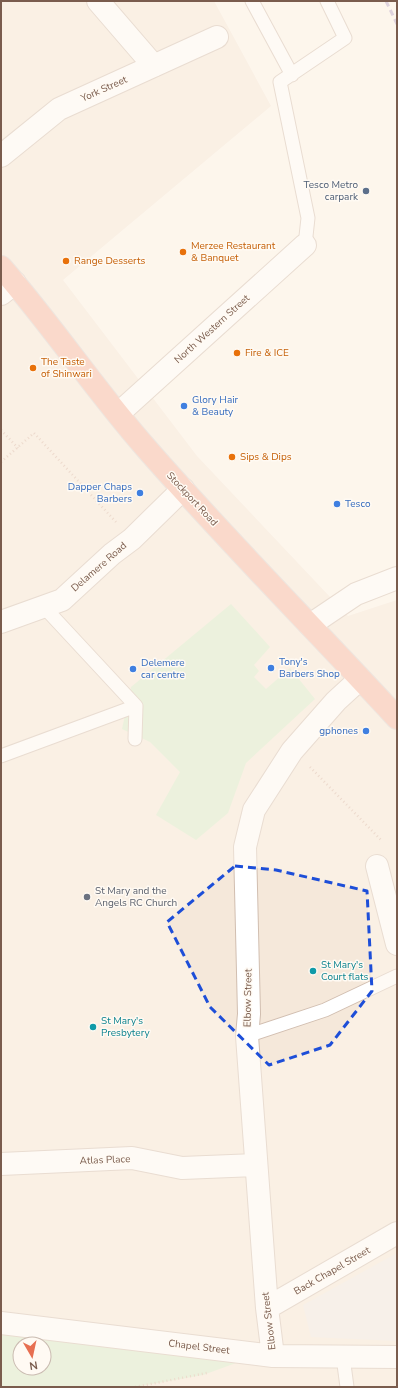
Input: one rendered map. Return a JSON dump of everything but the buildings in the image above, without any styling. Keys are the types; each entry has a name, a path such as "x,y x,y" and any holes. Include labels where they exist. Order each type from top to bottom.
{"highway":[{"name":"Stockport Road","path":"6,281 119,413 145,447 281,596 397,718"}],"street":[{"path":"98,1 154,66"},
{"name":"York Street","path":"1,156 59,109 217,37"},
{"name":"North Western Street","path":"119,413 305,245"},
{"name":"Delamere Road","path":"1,622 62,600 112,554 132,539 183,489"},
{"path":"310,625 356,594 397,578"},
{"name":"Elbow Street","path":"274,1356 267,1308 247,1036 249,1014 245,847 254,810 292,751 336,702 360,678"},
{"path":"377,866 397,944"},
{"name":"Atlas Place","path":"1,1164 132,1158 182,1168 256,1165"},
{"name":"Back Chapel Street","path":"267,1308 397,1233"},
{"name":"Chapel Street","path":"1,1323 274,1356 397,1357"}],"lane":[{"path":"252,1 292,75"},
{"path":"305,245 308,218 280,82 345,38 327,1"},
{"path":"44,607 136,706 135,739"},
{"path":"1,756 136,706"},
{"path":"247,1036 325,1010 397,976"},
{"path":"343,1357 347,1387"}],"path":[{"path":"1,430 18,448"},
{"path":"1,462 34,433 132,539"},
{"path":"292,751 381,840 372,850 377,866"},
{"path":"135,1387 210,1372"}],"highlighted area":[{"path":"235,866 276,870 367,891 372,991 330,1045 269,1065 210,1007 167,922"}],"shaded area":[{"path":"1,1 214,1 271,106 63,280 197,456 348,616 397,600 397,1387 1,1387"},
{"path":"397,1253 397,1341 311,1337 303,1305"}],"green space":[{"path":"231,604 270,647 254,665 259,671 254,677 266,689 290,668 315,699 246,763 228,813 196,840 156,815 180,772 150,742 122,729 131,687"},
{"path":"1,1323 258,1355 203,1375 135,1387 1,1387"}],"railway":[{"path":"386,1 397,24"}],"place":[{"name":"Tesco Metro carpark","path":"366,191"},
{"name":"Merzee Restaurant & Banquet","path":"183,252"},
{"name":"Range Desserts","path":"66,261"},
{"name":"Fire & ICE","path":"237,353"},
{"name":"The Taste of Shinwari","path":"33,368"},
{"name":"Glory Hair & Beauty","path":"184,406"},
{"name":"Sips & Dips","path":"232,457"},
{"name":"Dapper Chaps Barbers","path":"140,493"},
{"name":"Tesco","path":"337,504"},
{"name":"Tony's Barbers Shop","path":"271,668"},
{"name":"Delemere car centre","path":"133,669"},
{"name":"gphones","path":"366,731"},
{"name":"St Mary and the Angels RC Church","path":"87,897"},
{"name":"St Mary's Court flats","path":"313,971"},
{"name":"St Mary's Presbytery","path":"93,1027"}]}
